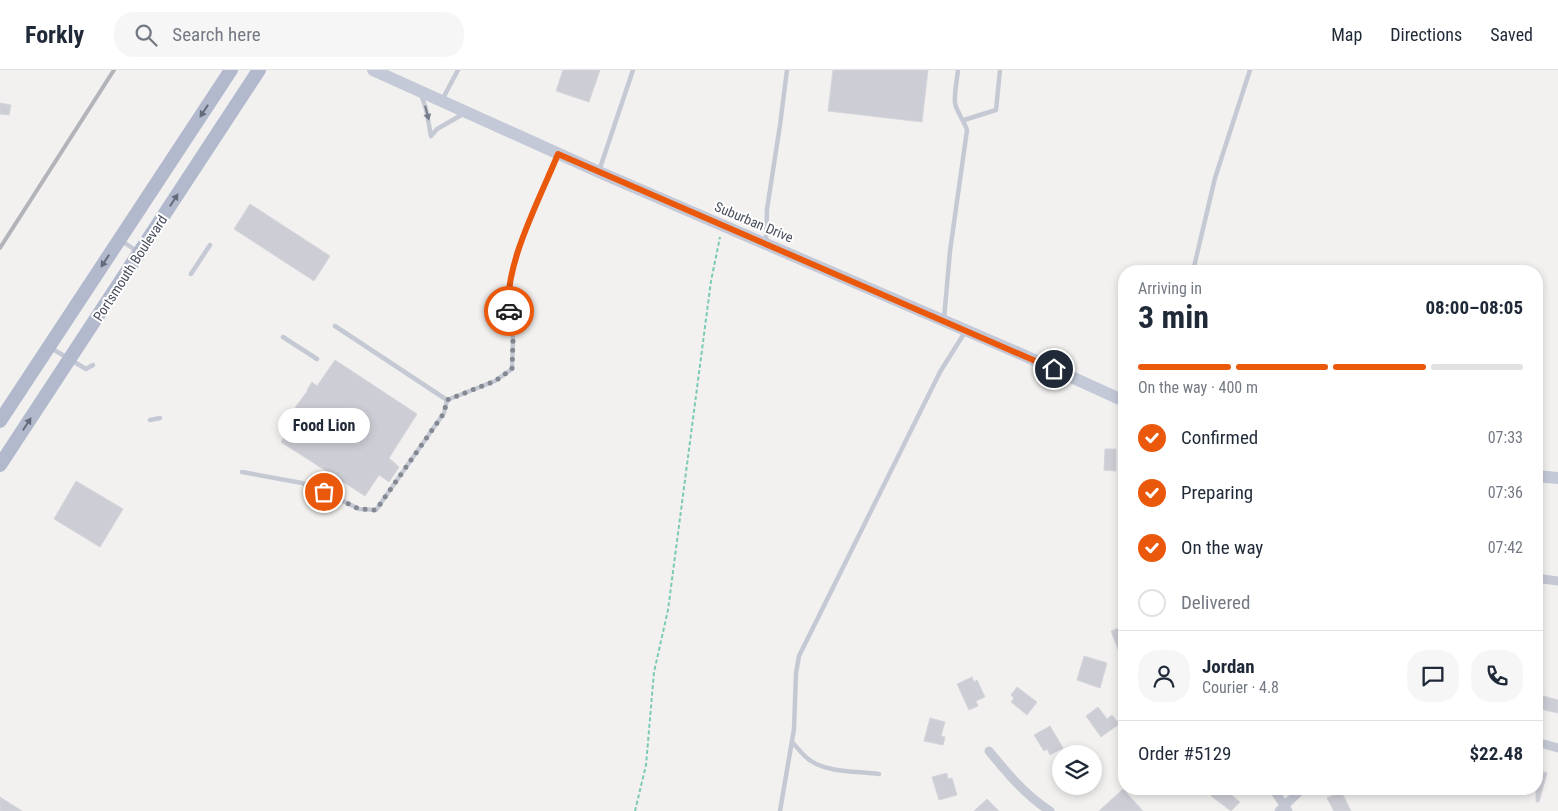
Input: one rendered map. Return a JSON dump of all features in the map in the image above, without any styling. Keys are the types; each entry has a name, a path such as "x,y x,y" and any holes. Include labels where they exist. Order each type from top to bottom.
{"main road":[{"name":"Portsmouth Boulevard","path":"0,421 231,70"},
{"name":"Portsmouth Boulevard","path":"0,465 259,70"},
{"name":"Suburban Drive","path":"373,70 558,154 966,330 1118,398"},
{"path":"1543,477 1558,478"}],"street":[{"path":"1543,579 1558,581"},
{"path":"1543,744 1558,748"},
{"path":"989,751 1015,783 1031,798 1050,811"},
{"path":"1276,795 1284,809 1297,795"}],"lane":[{"path":"441,102 458,70"},
{"path":"599,172 633,70"},
{"path":"766,243 767,209 787,70"},
{"path":"944,321 950,250 967,130 955,103 958,70"},
{"path":"964,120 996,110 1000,70"},
{"path":"1194,265 1215,178 1250,70"},
{"path":"420,92 426,109 431,136 437,130 466,112"},
{"path":"447,400 495,381 512,369 513,340 507,301 516,254 558,154"},
{"path":"119,239 140,253"},
{"path":"191,274 210,245"},
{"path":"335,326 447,400"},
{"path":"780,811 796,712 796,673 800,656 940,372 966,330"},
{"path":"283,337 316,359"},
{"path":"48,347 86,369 92,365"},
{"path":"242,472 302,484 324,492 359,509 376,510 444,413 447,400"},
{"path":"150,420 160,418"},
{"path":"792,742 808,760 818,765 828,768 879,774"}],"path":[{"path":"636,811 646,765 654,672 668,610 711,281 722,225"}],"building":[{"path":"563,70 600,70 589,102 556,91"},
{"path":"833,70 928,70 922,122 828,111"},
{"path":"0,103 11,105 9,115 0,114"},
{"path":"250,204 330,256 314,281 234,229"},
{"path":"335,360 417,414 389,458 399,467 389,482 379,475 365,496 281,442 298,416 292,412 312,382 317,386"},
{"path":"1105,449 1116,449 1116,471 1104,470"},
{"path":"76,481 123,509 100,547 54,519"},
{"path":"1118,628 1118,649 1111,631"},
{"path":"1084,656 1107,663 1100,688 1077,680"},
{"path":"972,677 974,682 977,680 985,697 976,701 978,706 969,710 957,684"},
{"path":"1017,687 1037,702 1027,715 1011,702 1014,698 1011,695"},
{"path":"1543,696 1558,700 1558,713 1543,710"},
{"path":"1098,707 1107,719 1112,715 1118,725 1101,737 1086,716"},
{"path":"930,718 945,722 941,736 945,737 943,745 924,741"},
{"path":"1050,726 1061,745 1052,745 1052,754 1050,755 1047,749 1044,751 1034,735"},
{"path":"1543,772 1547,773 1543,788"},
{"path":"947,773 948,779 952,778 957,795 939,800 932,777"},
{"path":"1118,794 1128,795 1143,811 1099,811"},
{"path":"1231,795 1240,802 1231,811 1211,796"},
{"path":"1333,795 1343,795 1351,811 1334,811 1327,798"},
{"path":"1536,795 1541,795 1539,802 1536,802"},
{"path":"0,797 22,811 0,811"},
{"path":"987,799 999,811 974,811"}],"railway":[{"path":"0,248 114,70"}],"way so far":[{"path":"324,492 359,509 376,510 444,413 447,400 468,390 495,381 512,369 513,340 509,311"}],"place":[{"name":"Food Lion","path":"324,492"}],"route":[{"path":"509,311 507,301 516,254 558,154 1054,369"}]}
